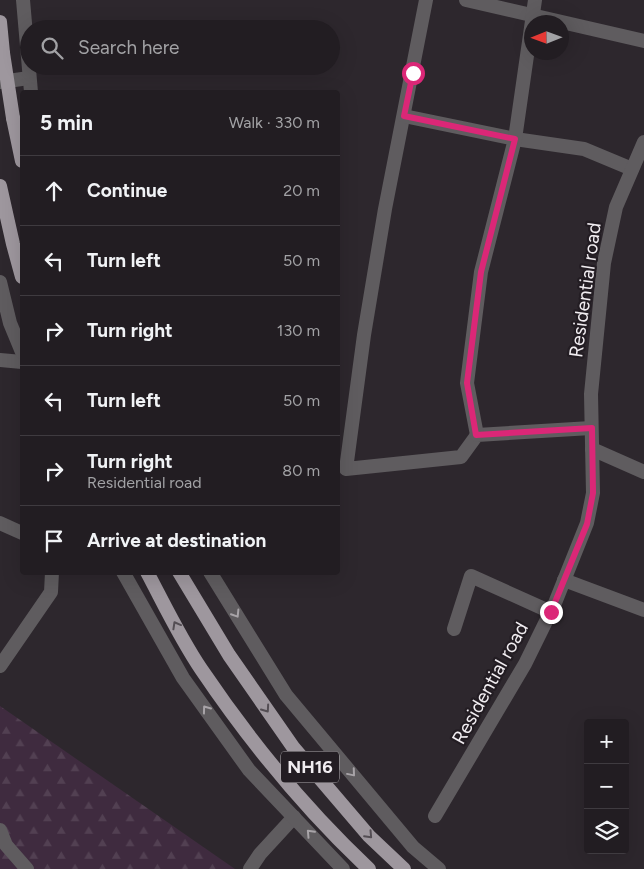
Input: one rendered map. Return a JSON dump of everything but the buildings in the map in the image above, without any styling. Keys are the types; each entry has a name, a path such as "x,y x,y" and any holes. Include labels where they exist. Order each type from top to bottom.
{"highway":[{"path":"0,22 3,53 20,152"},
{"path":"0,186 20,270"},
{"name":"NH16","path":"149,575 200,668 268,761 349,850 369,869"},
{"name":"NH16","path":"181,575 229,655 293,747 369,836 404,869"}],"street":[{"path":"23,0 25,20"},
{"path":"426,0 385,209 364,335 346,469 461,457 476,435 467,383 481,272 515,139 526,60"},
{"path":"466,0 532,15 535,0"},
{"path":"569,23 644,40"},
{"path":"29,75 30,90"},
{"path":"0,82 29,78"},
{"path":"404,116 515,139 584,150 632,169"},
{"name":"Residential road","path":"435,816 525,664 551,612 587,524 593,493 591,394 604,263 616,207 644,142"},
{"path":"0,282 10,323 20,347"},
{"path":"0,360 20,362"},
{"path":"476,435 592,428"},
{"path":"592,449 644,472"},
{"path":"0,524 20,532"},
{"path":"0,666 51,592 52,575"},
{"path":"125,575 184,678 249,770 343,869"},
{"path":"212,575 286,695 413,847 439,869"},
{"path":"454,629 471,576 551,612"},
{"path":"564,580 644,610"},
{"path":"250,869 260,854 294,817"},
{"path":"0,830 6,845 27,869"}],"green space":[{"path":"0,706 235,869 0,869"}],"route":[{"path":"413,73 404,116 515,139 481,272 467,383 476,435 592,428 593,493 587,524 551,612"}]}
